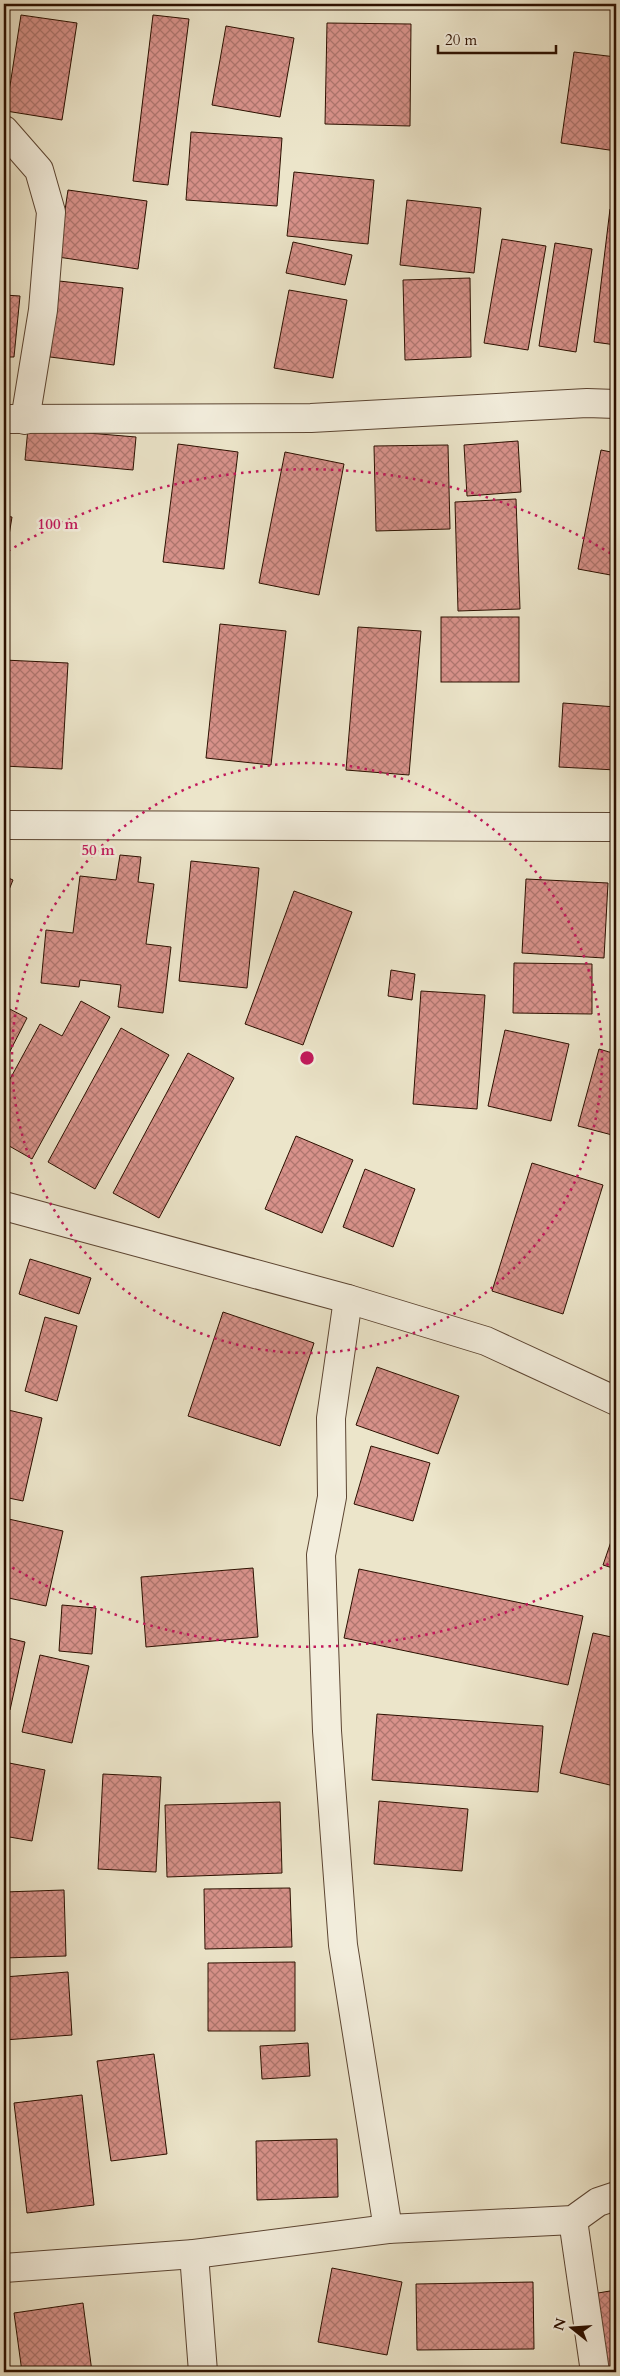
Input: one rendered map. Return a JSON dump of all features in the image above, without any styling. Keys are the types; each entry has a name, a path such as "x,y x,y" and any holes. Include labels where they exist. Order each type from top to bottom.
{"street":[{"path":"4,130 39,170 51,212 43,310 14,420 311,418 586,403 616,404"},
{"path":"4,825 616,827"},
{"path":"4,1206 348,1299 486,1342 616,1401"},
{"path":"348,1299 331,1418 332,1497 321,1556 327,1731 343,1945 388,2229"},
{"path":"4,2268 194,2254 388,2229 573,2220 598,2202 616,2196"},
{"path":"573,2220 596,2372"},
{"path":"194,2254 203,2372"}],"building":[{"path":"21,15 77,23 62,120 6,111"},
{"path":"153,15 189,19 168,185 133,181"},
{"path":"327,23 411,24 410,126 325,124"},
{"path":"226,26 294,38 280,117 212,105"},
{"path":"574,52 616,57 616,151 561,143"},
{"path":"191,132 282,138 277,206 186,200"},
{"path":"294,172 374,180 368,244 287,236"},
{"path":"68,190 147,201 138,269 58,257"},
{"path":"407,200 481,208 474,273 400,265"},
{"path":"610,209 616,210 616,345 594,342"},
{"path":"502,239 546,246 528,350 484,343"},
{"path":"293,242 352,255 345,285 286,273"},
{"path":"555,243 592,249 576,352 539,346"},
{"path":"470,278 471,357 405,360 403,280"},
{"path":"59,281 123,288 114,365 50,357"},
{"path":"289,290 347,300 333,378 274,368"},
{"path":"4,295 20,296 14,357 4,357"},
{"path":"28,428 136,437 133,470 25,460"},
{"path":"518,441 521,492 467,496 464,445"},
{"path":"178,444 238,452 224,569 163,562"},
{"path":"448,445 450,529 376,531 374,446"},
{"path":"601,450 616,453 616,576 578,569"},
{"path":"285,452 344,464 319,595 259,583"},
{"path":"516,499 520,609 458,611 455,502"},
{"path":"4,516 12,517 4,566"},
{"path":"441,617 519,617 519,682 441,682"},
{"path":"220,624 286,631 271,765 206,758"},
{"path":"358,627 421,631 409,775 346,770"},
{"path":"4,660 68,663 62,769 4,766"},
{"path":"563,703 616,707 616,770 559,767"},
{"path":"120,855 141,857 138,882 154,884 146,944 171,947 163,1013 118,1007 121,985 80,980 79,987 41,983 46,930 73,933 80,876 116,880"},
{"path":"191,861 259,868 247,988 179,981"},
{"path":"4,876 13,880 4,902"},
{"path":"526,879 608,883 604,958 522,953"},
{"path":"294,891 352,912 303,1045 245,1024"},
{"path":"514,963 592,964 592,1014 513,1013"},
{"path":"391,970 415,974 412,1000 388,996"},
{"path":"421,991 485,995 477,1109 413,1104"},
{"path":"81,1001 110,1017 32,1159 4,1143 4,1090 40,1024 62,1036"},
{"path":"4,1006 27,1018 4,1063"},
{"path":"121,1028 169,1055 95,1189 48,1162"},
{"path":"505,1030 569,1044 551,1121 488,1106"},
{"path":"599,1049 616,1054 616,1136 578,1126"},
{"path":"188,1053 234,1078 159,1218 113,1193"},
{"path":"296,1136 353,1160 322,1233 265,1209"},
{"path":"532,1163 603,1185 563,1314 492,1291"},
{"path":"365,1169 415,1189 393,1247 343,1227"},
{"path":"30,1259 91,1278 79,1314 19,1294"},
{"path":"223,1312 314,1343 280,1446 188,1416"},
{"path":"45,1317 77,1326 57,1401 25,1391"},
{"path":"377,1367 459,1396 438,1454 356,1425"},
{"path":"4,1409 42,1418 23,1501 4,1497"},
{"path":"371,1446 430,1463 413,1521 354,1504"},
{"path":"4,1518 63,1531 46,1606 4,1597"},
{"path":"616,1527 616,1569 603,1565"},
{"path":"253,1568 258,1637 146,1647 141,1577"},
{"path":"359,1569 583,1616 568,1685 344,1638"},
{"path":"62,1605 96,1608 92,1654 59,1651"},
{"path":"593,1633 616,1638 616,1778 614,1786 560,1773"},
{"path":"4,1637 25,1642 10,1710 4,1709"},
{"path":"40,1655 89,1666 72,1743 22,1732"},
{"path":"377,1714 543,1726 538,1792 372,1780"},
{"path":"4,1762 45,1770 32,1841 4,1836"},
{"path":"103,1774 161,1777 156,1872 98,1869"},
{"path":"379,1801 468,1809 462,1871 374,1864"},
{"path":"280,1802 282,1873 167,1877 165,1805"},
{"path":"290,1888 292,1947 205,1949 204,1889"},
{"path":"64,1890 66,1956 4,1958 4,1892"},
{"path":"295,1962 295,2031 208,2031 208,1963"},
{"path":"68,1972 72,2035 4,2040 4,1977"},
{"path":"308,2043 310,2076 262,2079 260,2046"},
{"path":"154,2054 167,2154 111,2161 97,2061"},
{"path":"82,2095 94,2205 27,2213 14,2103"},
{"path":"337,2139 338,2197 257,2200 256,2141"},
{"path":"332,2268 402,2282 387,2355 318,2342"},
{"path":"533,2282 534,2349 417,2350 416,2284"},
{"path":"616,2290 616,2372 606,2372 592,2294"},
{"path":"83,2303 92,2372 22,2372 14,2313"},
{"path":"377,2369 378,2372 356,2372"},
{"path":"549,2370 549,2372 435,2372"}]}
